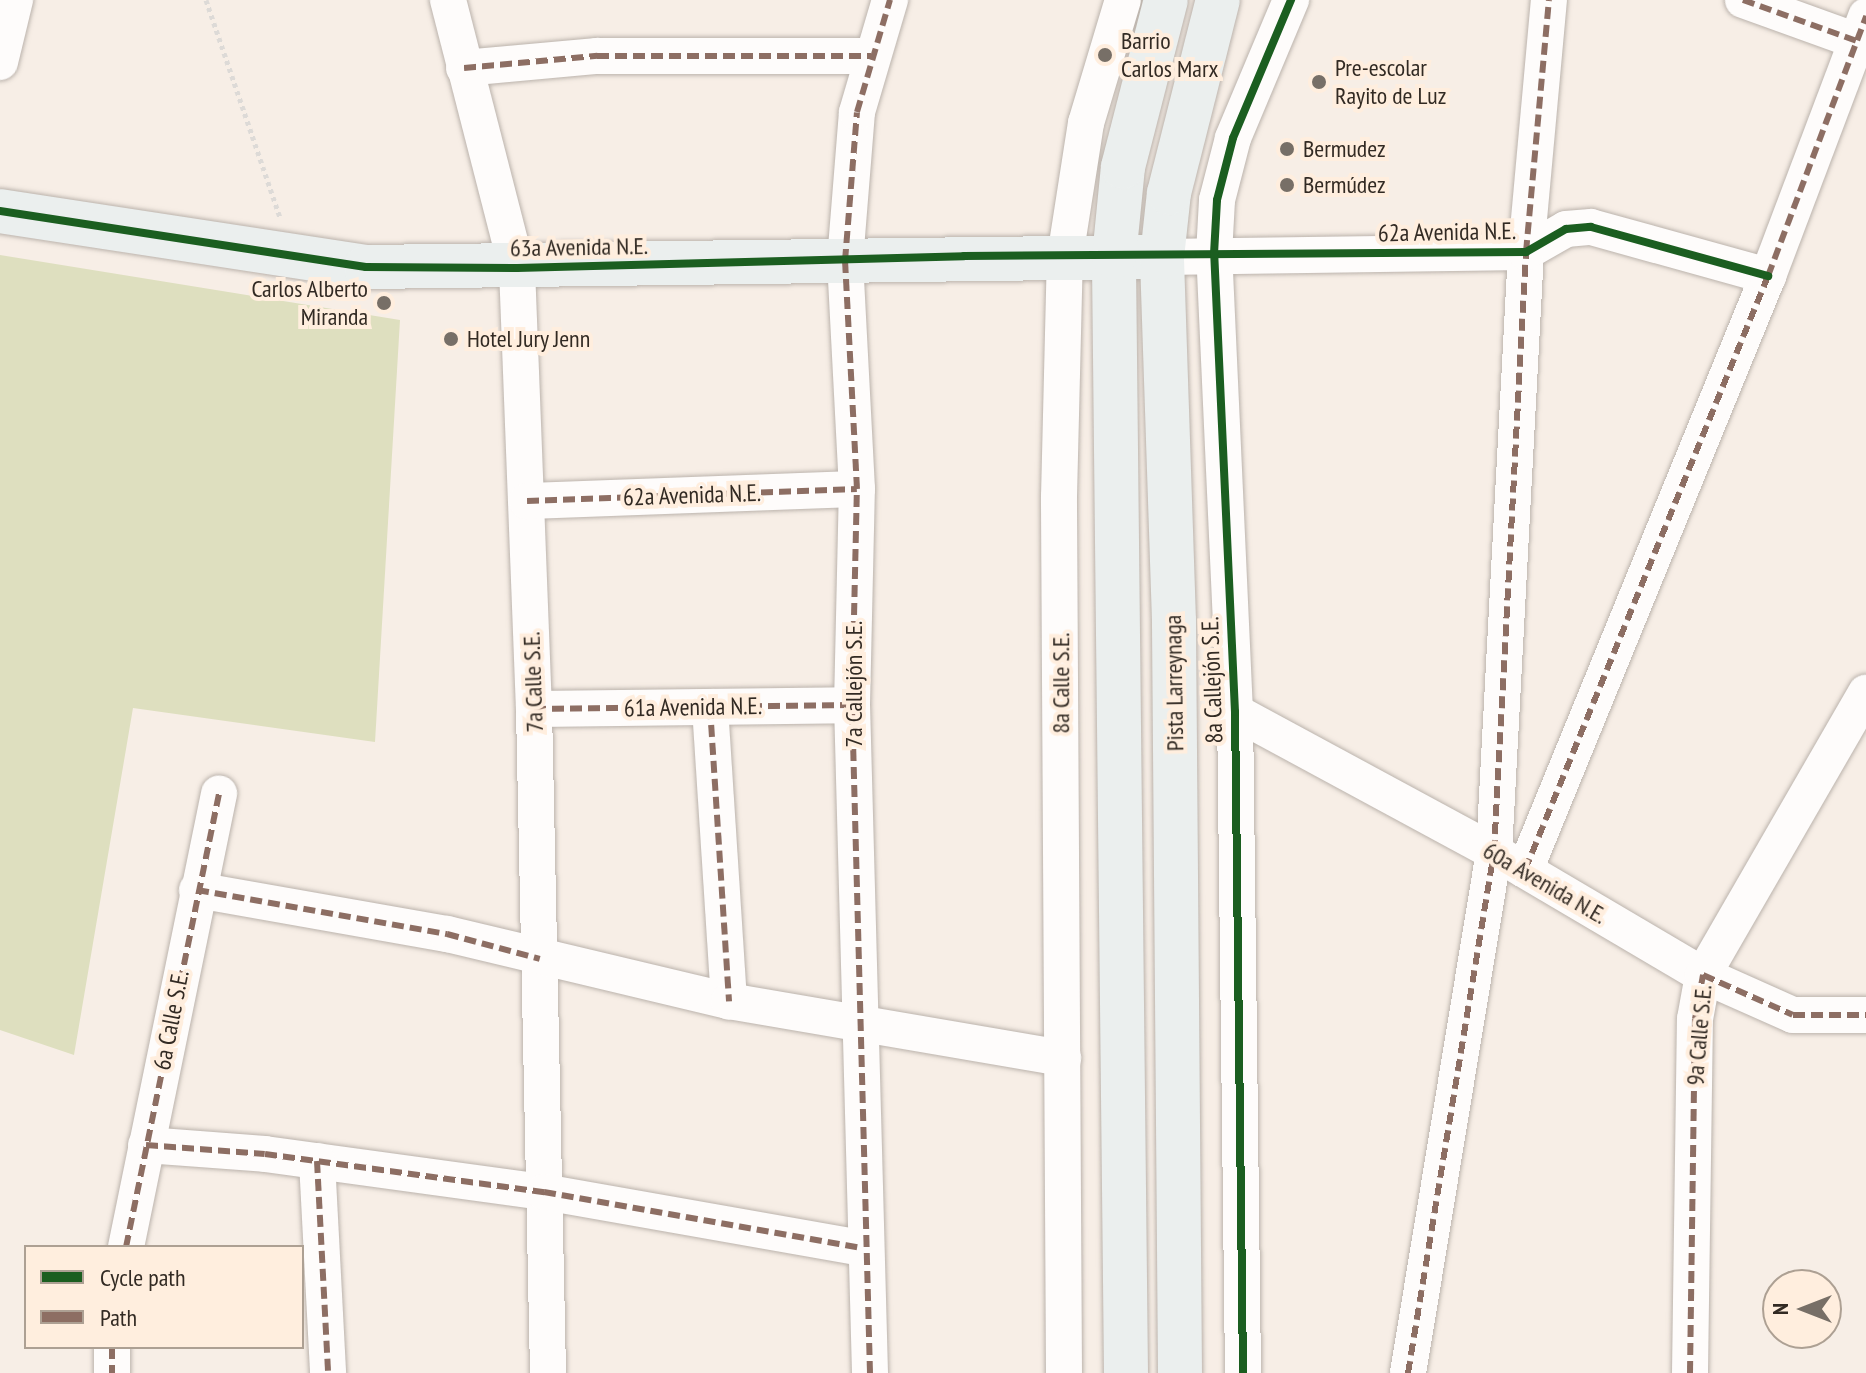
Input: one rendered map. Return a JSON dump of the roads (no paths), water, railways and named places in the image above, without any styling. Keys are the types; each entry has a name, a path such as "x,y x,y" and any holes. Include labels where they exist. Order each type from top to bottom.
{"main road":[{"path":"1126,1373 1114,257 1123,167 1166,0"},
{"name":"Pista Larreynaga","path":"1180,1373 1174,621 1162,257 1169,193 1218,0"},
{"name":"63a Avenida N.E.","path":"0,211 366,267 517,268 1162,257"}],"street":[{"path":"0,62 15,0"},
{"name":"7a Calle S.E.","path":"448,0 517,268 534,709 548,1373"},
{"name":"7a Callejón S.E.","path":"870,1373 863,1248 852,705 857,489 845,261 848,170 871,56 890,0"},
{"name":"8a Calle S.E.","path":"1064,1373 1059,497 1065,257 1086,123 1123,0"},
{"name":"8a Callejón S.E.","path":"1243,1373 1235,712 1214,254 1217,200 1233,138 1291,0"},
{"path":"1408,1373 1494,852 1526,252 1549,0"},
{"path":"1525,870 1768,276 1861,28 1743,0"},
{"path":"464,68 597,56 871,56"},
{"name":"62a Avenida N.E.","path":"1162,257 1526,252 1566,229 1591,227 1768,276"},
{"name":"62a Avenida N.E.","path":"527,501 857,489"},
{"name":"9a Calle S.E.","path":"1690,1373 1695,1019 1703,975 1866,693"},
{"name":"61a Avenida N.E.","path":"534,709 852,705"},
{"path":"710,707 729,1001"},
{"name":"60a Avenida N.E.","path":"1235,712 1494,852 1703,975 1793,1015 1866,1015"},
{"name":"6a Calle S.E.","path":"126,1245 219,793"},
{"path":"197,890 447,934 540,959 729,1001 1063,1058"},
{"path":"146,1145 317,1161 544,1192 863,1248"},
{"path":"317,1161 328,1373"},
{"path":"112,1349 112,1373"}],"place":[{"name":"Barrio Carlos Marx","path":"1105,55"},
{"name":"Pre-escolar Rayito de Luz","path":"1319,82"},
{"name":"Bermudez","path":"1287,149"},
{"name":"Bermúdez","path":"1287,185"},
{"name":"Carlos Alberto Miranda","path":"384,303"},
{"name":"Hotel Jury Jenn","path":"451,339"}]}
